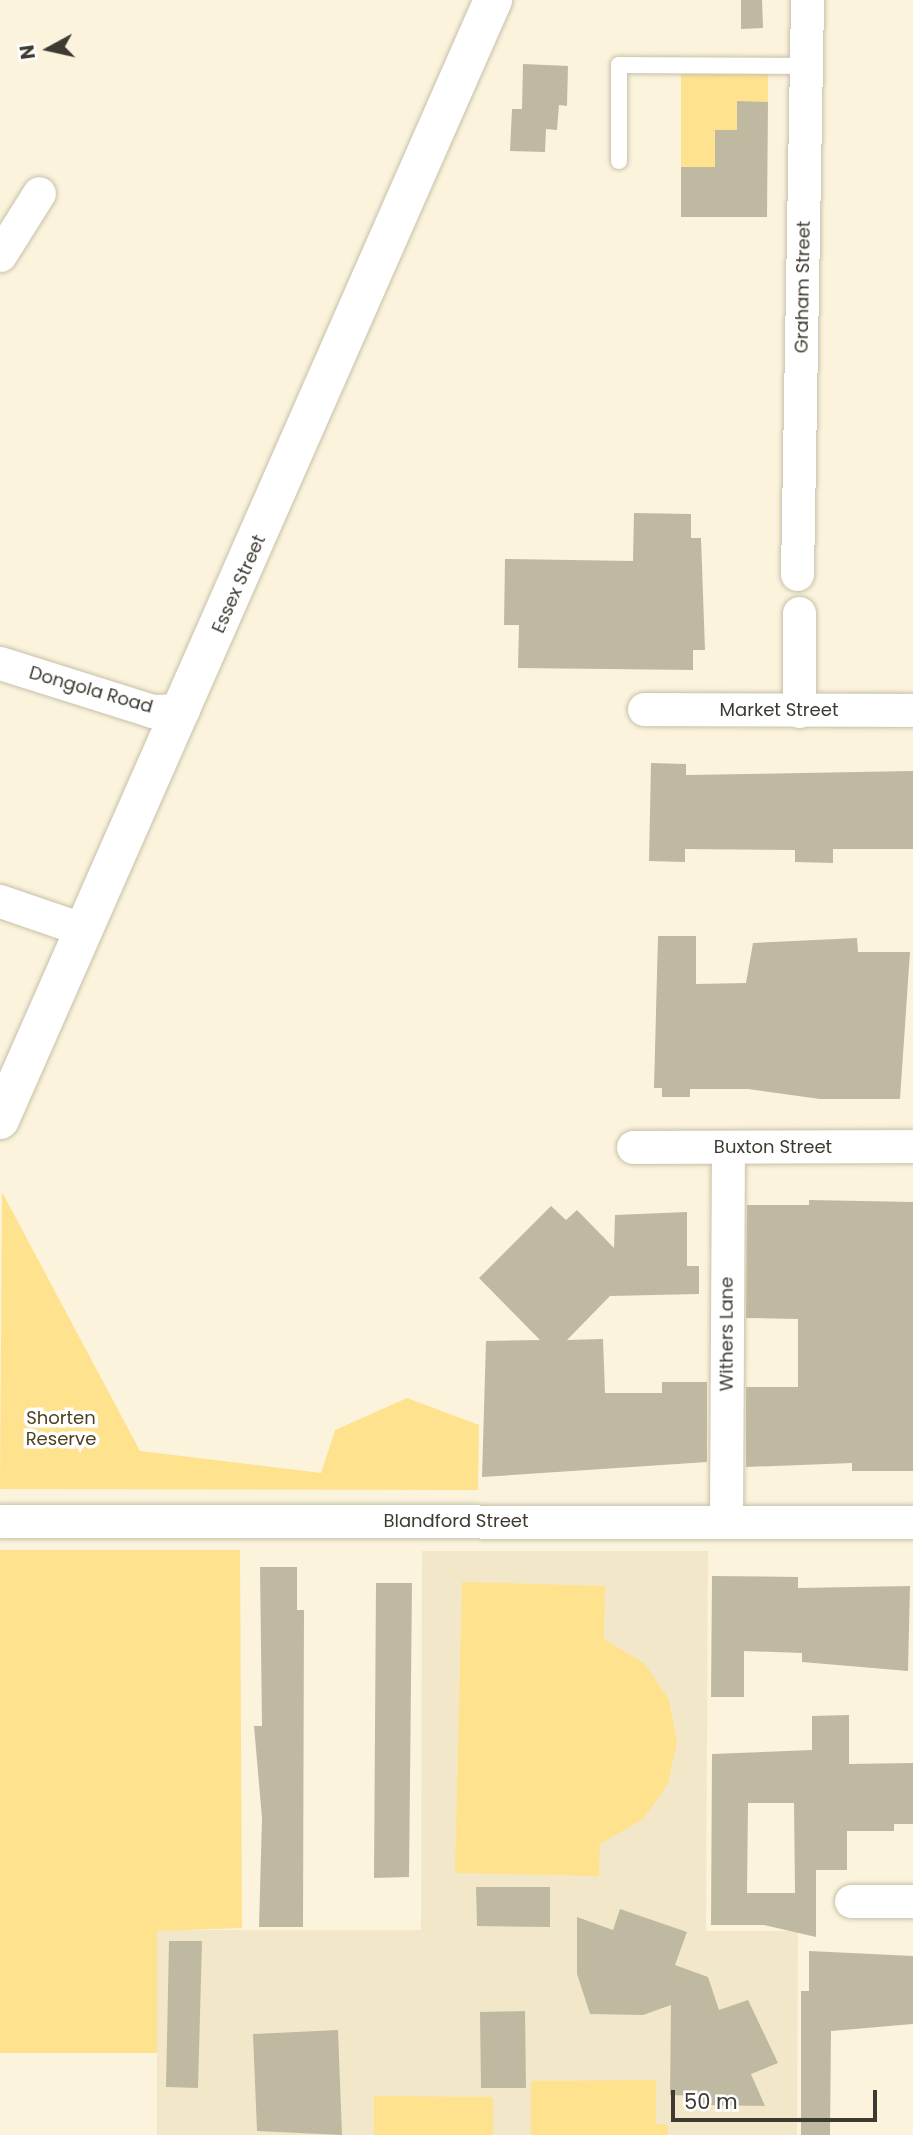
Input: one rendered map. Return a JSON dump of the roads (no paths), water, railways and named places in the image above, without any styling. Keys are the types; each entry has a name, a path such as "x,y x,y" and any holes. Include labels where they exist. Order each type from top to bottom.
{"street":[{"name":"Essex Street","path":"0,1120 476,48 494,0"},
{"name":"Essex Street","path":"476,48 502,0"},
{"name":"Graham Street","path":"797,574 807,0"},
{"path":"0,255 39,193"},
{"path":"799,613 799,711"},
{"name":"Dongola Road","path":"0,663 152,711 183,710"},
{"name":"Market Street","path":"644,709 913,710"},
{"path":"0,901 84,930"},
{"name":"Buxton Street","path":"633,1147 913,1146"},
{"name":"Withers Lane","path":"726,1522 728,1147"},
{"name":"Blandford Street","path":"0,1521 913,1522"},
{"path":"851,1901 913,1901"}],"lane":[{"path":"619,161 619,65 806,66"}],"park label":[{"name":"Shorten Reserve","path":"61,1429"}]}
